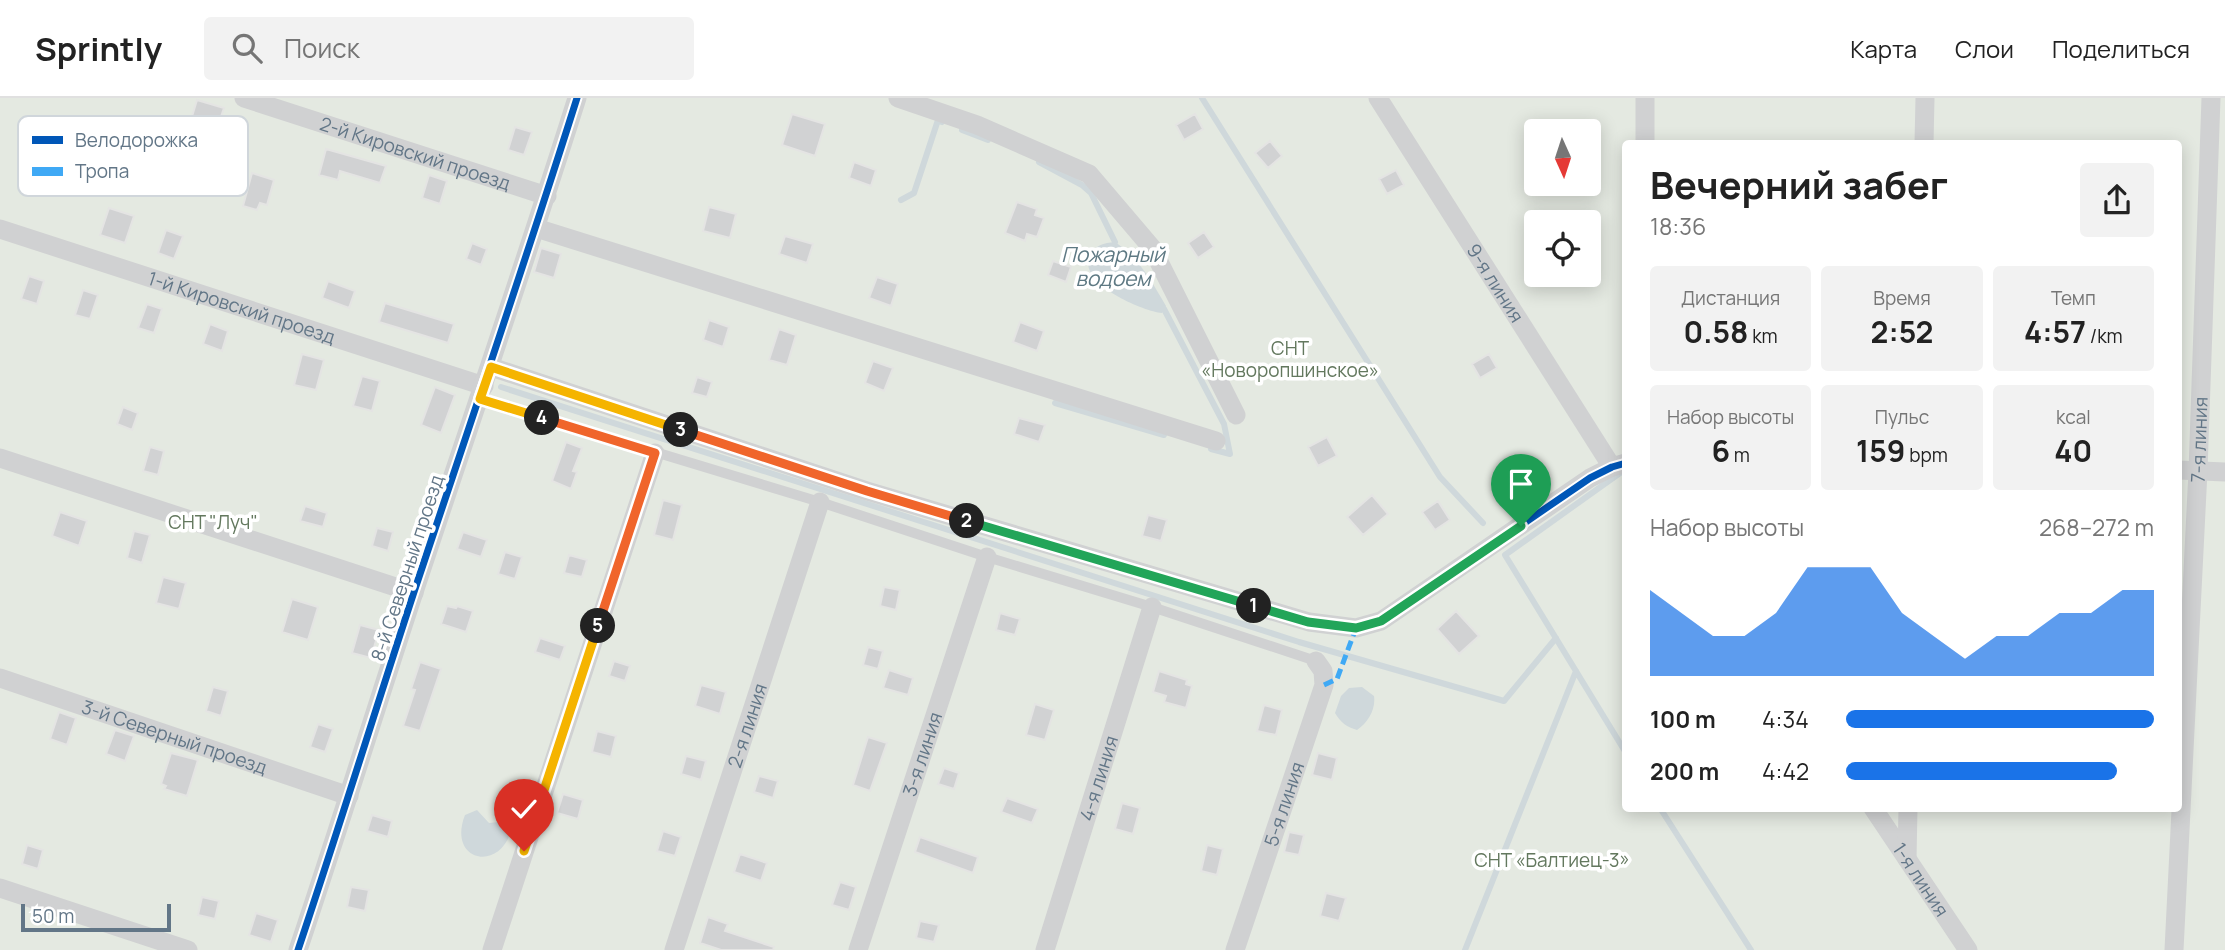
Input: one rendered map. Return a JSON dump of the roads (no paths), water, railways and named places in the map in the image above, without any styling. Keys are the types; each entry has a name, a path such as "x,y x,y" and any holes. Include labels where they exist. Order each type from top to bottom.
{"street":[{"name":"2-й Кировский проезд","path":"244,98 547,196"},
{"name":"8-й Северный проезд","path":"298,950 578,98"},
{"path":"898,98 976,125 1089,174 1152,248 1237,415"},
{"name":"9-я линия","path":"1378,98 1619,465"},
{"path":"1645,98 1645,140"},
{"path":"1924,140 1925,98"},
{"name":"7-я линия","path":"2182,676 2188,471 2211,98"},
{"path":"537,228 1216,441"},
{"name":"1-й Кировский проезд","path":"0,229 485,384 880,495 1308,622 1356,628 1381,621 1590,478 1619,465"},
{"path":"492,950 655,453"},
{"path":"0,458 414,593"},
{"path":"2188,471 2225,472"},
{"name":"2-я линия","path":"674,950 820,502"},
{"name":"3-я линия","path":"859,950 987,557"},
{"name":"4-я линия","path":"1045,950 1152,607"},
{"name":"5-я линия","path":"1235,950 1325,685 1323,671 1317,660"},
{"name":"3-й Северный проезд","path":"0,678 349,796"},
{"name":"1-я линия","path":"1877,812 1968,950"},
{"path":"1907,859 1908,812"},
{"name":"7-я линия","path":"2174,950 2178,812"},
{"path":"0,888 188,950"}],"lane":[{"path":"485,384 655,453 820,502 1317,660"}],"water":[{"name":"Пожарный водоем","path":"1115,242 1131,255 1150,279 1166,306 1162,313 1128,302 1094,277 1089,268 1089,258 1093,250"},
{"path":"1362,687 1374,696 1374,706 1368,720 1357,730 1344,724 1335,713 1341,696 1349,688"},
{"path":"477,810 489,823 507,823 511,831 505,844 496,853 486,857 468,851 463,843 461,831 465,815"}],"waterway":[{"path":"1202,98 1440,477 1483,523"},
{"path":"901,200 914,193 938,120 942,122"},
{"path":"962,130 988,140"},
{"path":"1039,162 1082,185 1091,193 1115,242"},
{"path":"1164,309 1224,424 1230,454 1211,449"},
{"path":"501,387 1299,642 1504,701 1556,638"},
{"path":"1055,403 1164,435"},
{"path":"1620,473 1505,555 1622,746"},
{"path":"1465,950 1576,671"},
{"path":"1663,812 1751,950"}],"park label":[{"name":"СНТ «Новоропшинское»","path":"1290,359"},
{"name":"СНТ \"Луч\"","path":"213,522"},
{"name":"СНТ «Балтиец-3»","path":"1552,860"}]}
